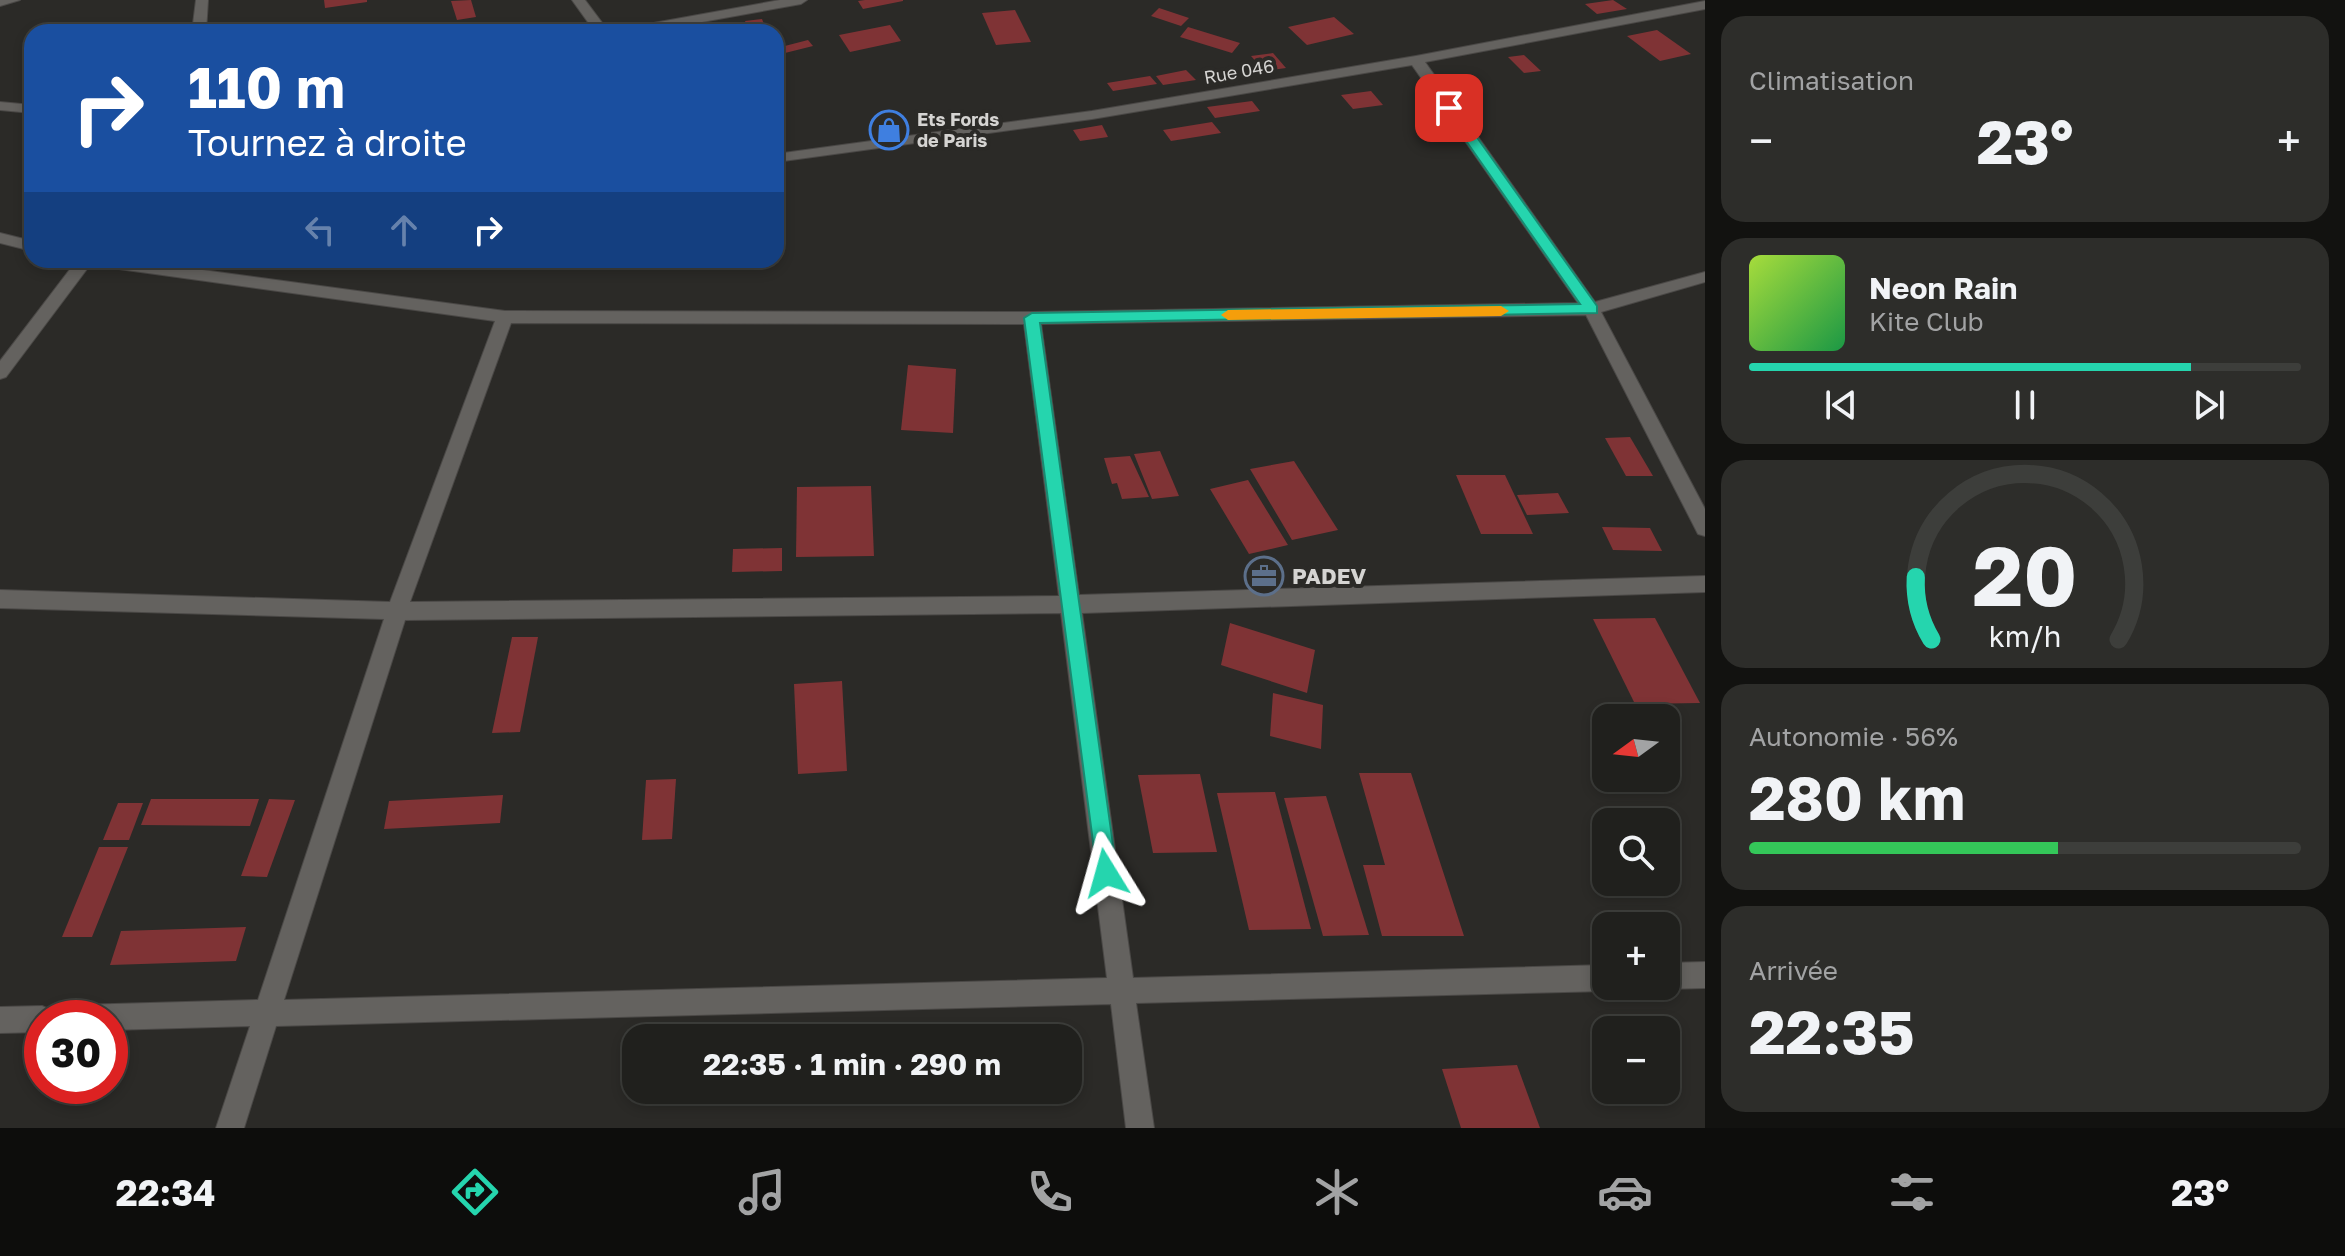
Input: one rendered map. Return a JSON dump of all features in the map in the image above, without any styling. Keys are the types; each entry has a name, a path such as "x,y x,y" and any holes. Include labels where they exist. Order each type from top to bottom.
{"street":[{"path":"0,2 14,0"},
{"path":"200,24 202,0"},
{"path":"578,0 596,24"},
{"path":"670,24 801,0"},
{"name":"Rue 046","path":"784,157 1092,115 1416,60 1705,5"},
{"path":"1416,60 1591,309 1705,528"},
{"path":"0,106 24,108"},
{"path":"0,238 24,244"},
{"path":"0,373 82,268"},
{"path":"147,268 505,317 1032,318 1591,309 1705,277"},
{"path":"230,1128 397,611 505,317"},
{"path":"1032,318 1140,1128"},
{"path":"0,599 397,611 1070,604 1705,584"},
{"path":"1680,976 1705,975"},
{"path":"128,1017 1592,978"},
{"path":"0,1020 24,1019"}],"building":[{"path":"324,0 367,0 367,2 325,8"},
{"path":"471,0 476,17 457,20 451,1"},
{"path":"1613,0 1627,9 1597,14 1585,4"},
{"path":"858,1 903,1 863,9"},
{"path":"1159,8 1189,18 1181,26 1151,16"},
{"path":"1015,10 1031,42 996,45 982,13"},
{"path":"1334,17 1354,34 1307,45 1288,27"},
{"path":"762,19 764,24 746,24 745,21"},
{"path":"890,25 901,41 850,52 839,35"},
{"path":"1188,27 1240,43 1232,53 1180,37"},
{"path":"1657,30 1691,54 1660,61 1627,36"},
{"path":"808,40 813,46 784,53 784,46"},
{"path":"1273,53 1286,68 1264,71 1251,56"},
{"path":"1524,55 1541,71 1524,73 1508,57"},
{"path":"1186,70 1196,80 1163,85 1156,76"},
{"path":"1150,76 1157,84 1113,91 1107,83"},
{"path":"1371,91 1383,105 1353,109 1341,95"},
{"path":"1252,101 1260,111 1215,118 1207,107"},
{"path":"1212,122 1221,133 1171,141 1163,130"},
{"path":"1102,125 1108,137 1080,141 1073,130"},
{"path":"908,365 956,369 953,433 901,430"},
{"path":"1630,437 1653,476 1626,476 1605,438"},
{"path":"1160,451 1179,496 1152,499 1134,454"},
{"path":"1130,456 1149,497 1122,499 1117,483 1112,484 1104,458"},
{"path":"1294,461 1338,530 1292,540 1250,469"},
{"path":"1456,475 1505,475 1533,534 1481,534"},
{"path":"1248,480 1288,545 1249,554 1210,489"},
{"path":"871,486 874,556 796,557 797,487"},
{"path":"1558,493 1569,513 1527,515 1517,495"},
{"path":"1602,527 1650,528 1662,551 1613,550"},
{"path":"782,548 782,571 732,572 733,549"},
{"path":"1655,618 1700,703 1635,704 1593,619"},
{"path":"1230,623 1315,650 1307,693 1221,665"},
{"path":"512,637 538,637 520,732 492,733"},
{"path":"842,681 847,771 798,774 794,684"},
{"path":"1273,693 1323,705 1321,749 1270,736"},
{"path":"1359,773 1411,773 1464,936 1382,936 1363,865 1385,865"},
{"path":"1200,774 1217,852 1153,853 1138,775"},
{"path":"676,779 672,839 642,840 646,780"},
{"path":"1275,792 1311,929 1249,930 1217,793"},
{"path":"503,795 500,823 384,829 389,801"},
{"path":"1326,796 1369,935 1323,936 1284,798"},
{"path":"151,799 259,799 250,826 141,825"},
{"path":"269,799 295,800 267,877 241,876"},
{"path":"118,803 143,803 129,840 103,840"},
{"path":"99,847 128,847 92,937 62,937"},
{"path":"246,927 236,961 110,965 121,931"},
{"path":"1517,1065 1540,1128 1461,1128 1442,1069"}],"slow traffic":[{"path":"1228,315 1501,311"}],"place":[{"name":"Ets Fords de Paris","path":"889,130"},
{"name":"PADEV","path":"1264,576"}],"route":[{"path":"1106,873 1032,318 1591,309 1449,108"}]}
